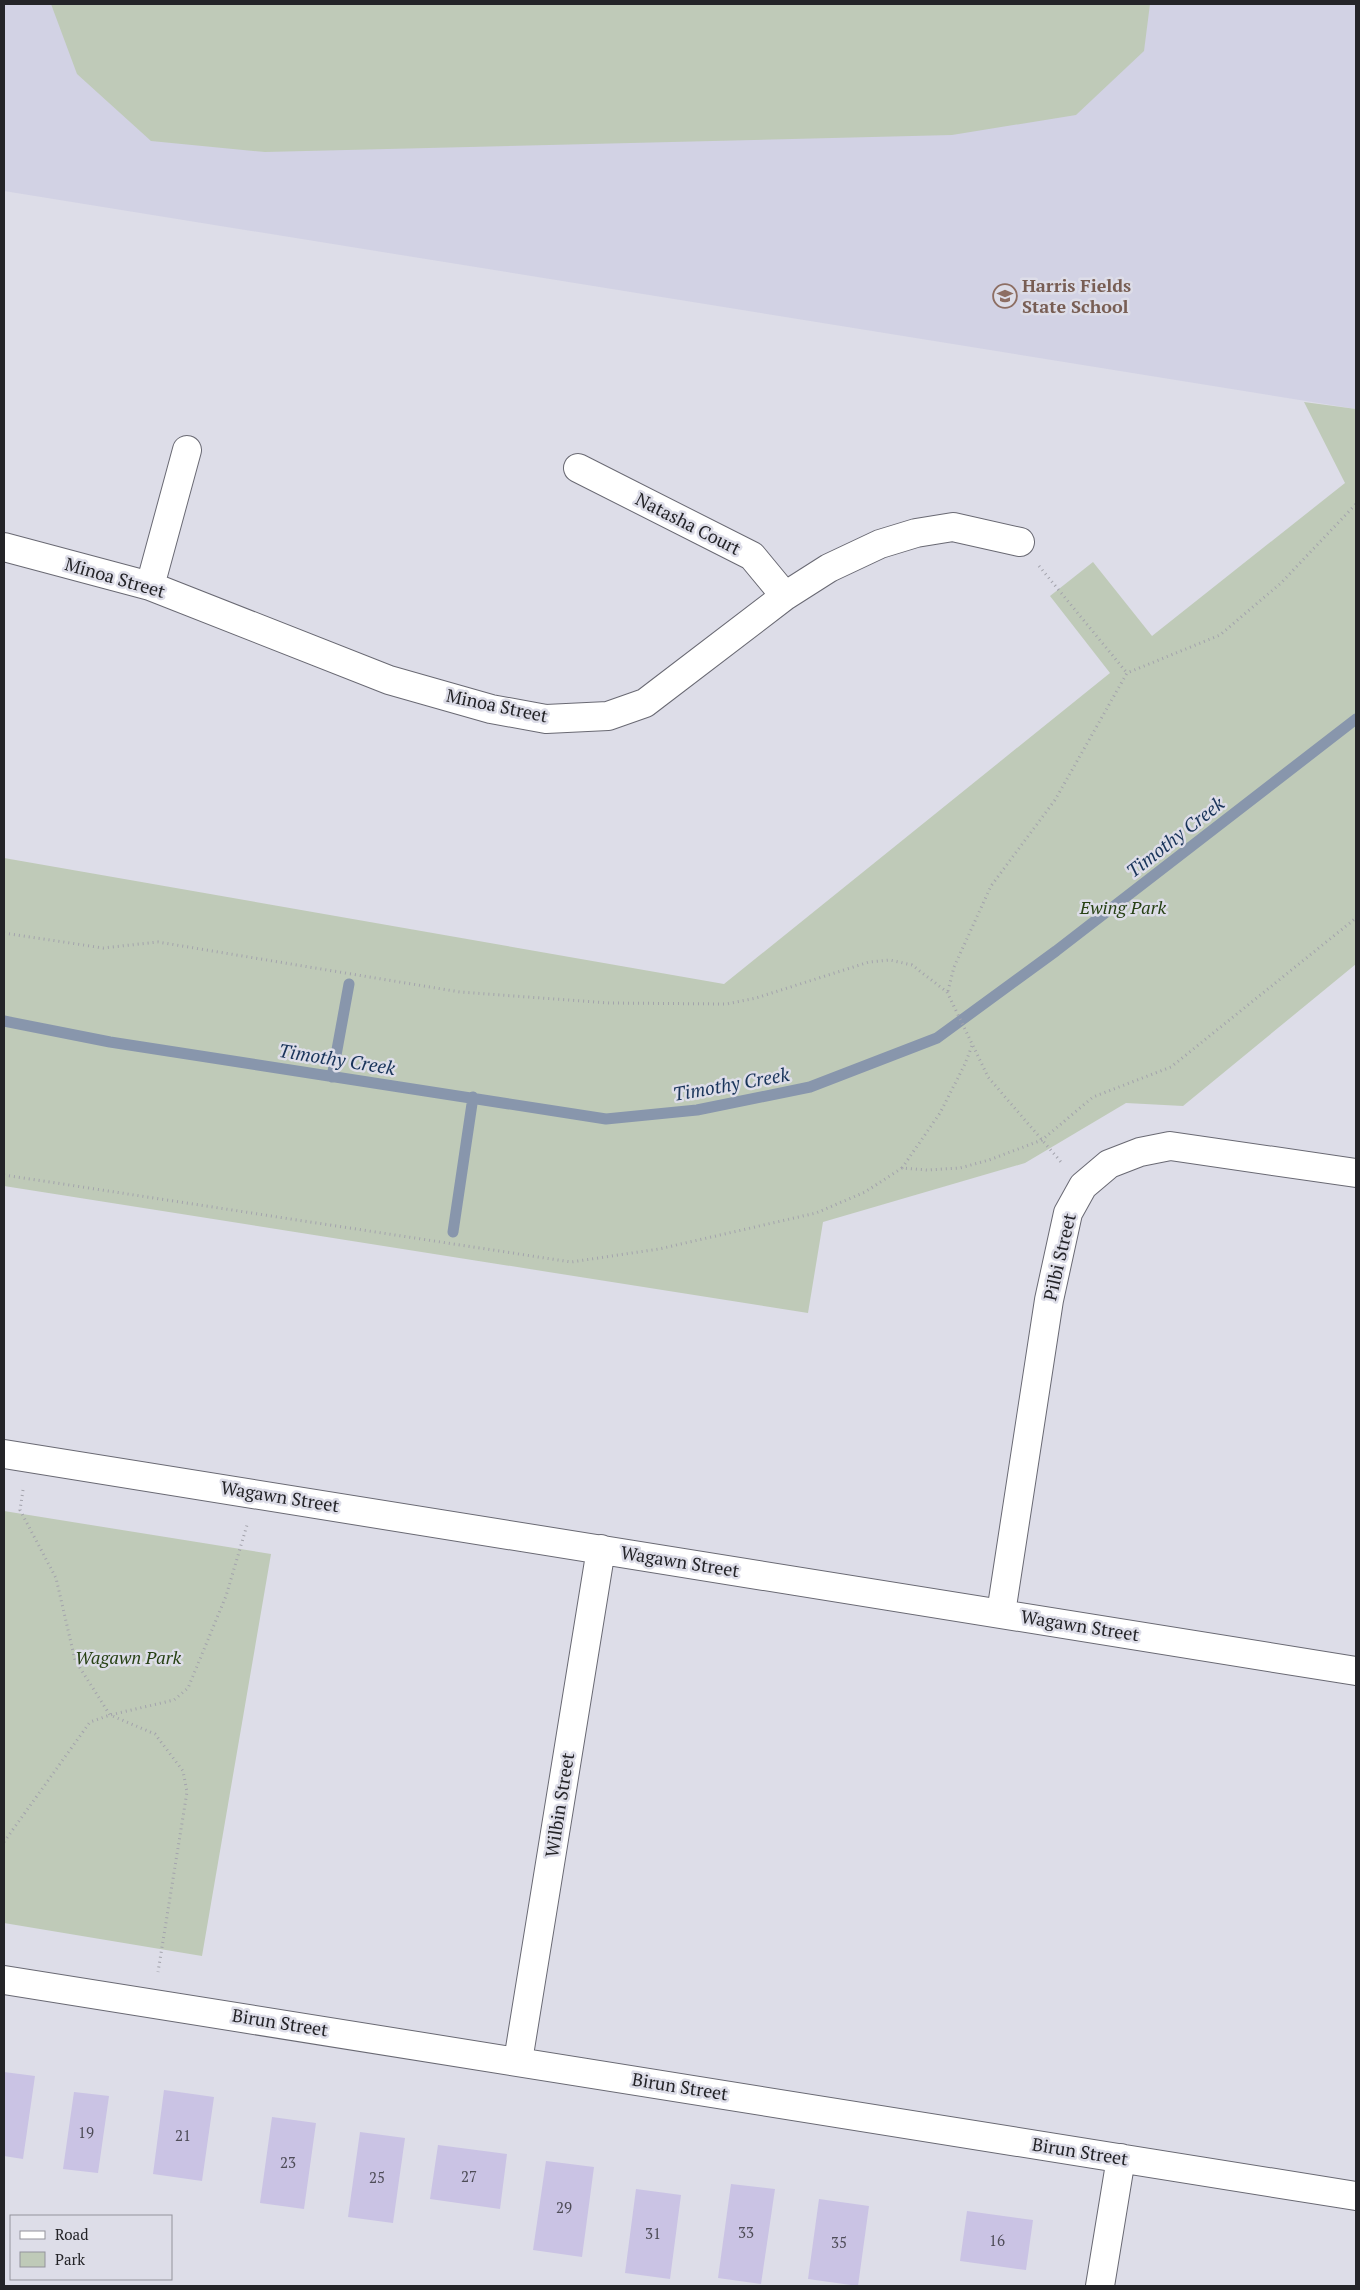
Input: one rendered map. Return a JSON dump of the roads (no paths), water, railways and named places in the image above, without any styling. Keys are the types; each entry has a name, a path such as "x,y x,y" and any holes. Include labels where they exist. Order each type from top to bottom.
{"street":[{"path":"150,586 187,450"},
{"name":"Natasha Court","path":"578,468 752,556 785,596"},
{"name":"Minoa Street","path":"4,547 150,586 389,680 491,709 546,720 608,716 646,703 785,596 829,568 880,544 916,533 953,527 1020,542"},
{"name":"Pilbi Street","path":"1001,1613 1049,1300 1068,1213 1083,1186 1109,1164 1140,1152 1170,1146 1356,1173"},
{"name":"Wagawn Street","path":"16,1455 1356,1671"},
{"name":"Wilbin Street","path":"518,2061 601,1550"},
{"name":"Birun Street","path":"4,1980 154,2002 1356,2196"},
{"path":"1100,2286 1121,2158"}],"waterway":[{"name":"Timothy Creek","path":"4,1021 110,1042 606,1119 697,1110 810,1087 937,1038 1056,951 1356,719"},
{"path":"332,1077 349,984"},
{"path":"453,1232 473,1097"}],"place":[{"name":"Harris Fields State School","path":"1005,296"}],"park label":[{"name":"Ewing Park","path":"1123,908"},
{"name":"Wagawn Park","path":"128,1658"}]}
